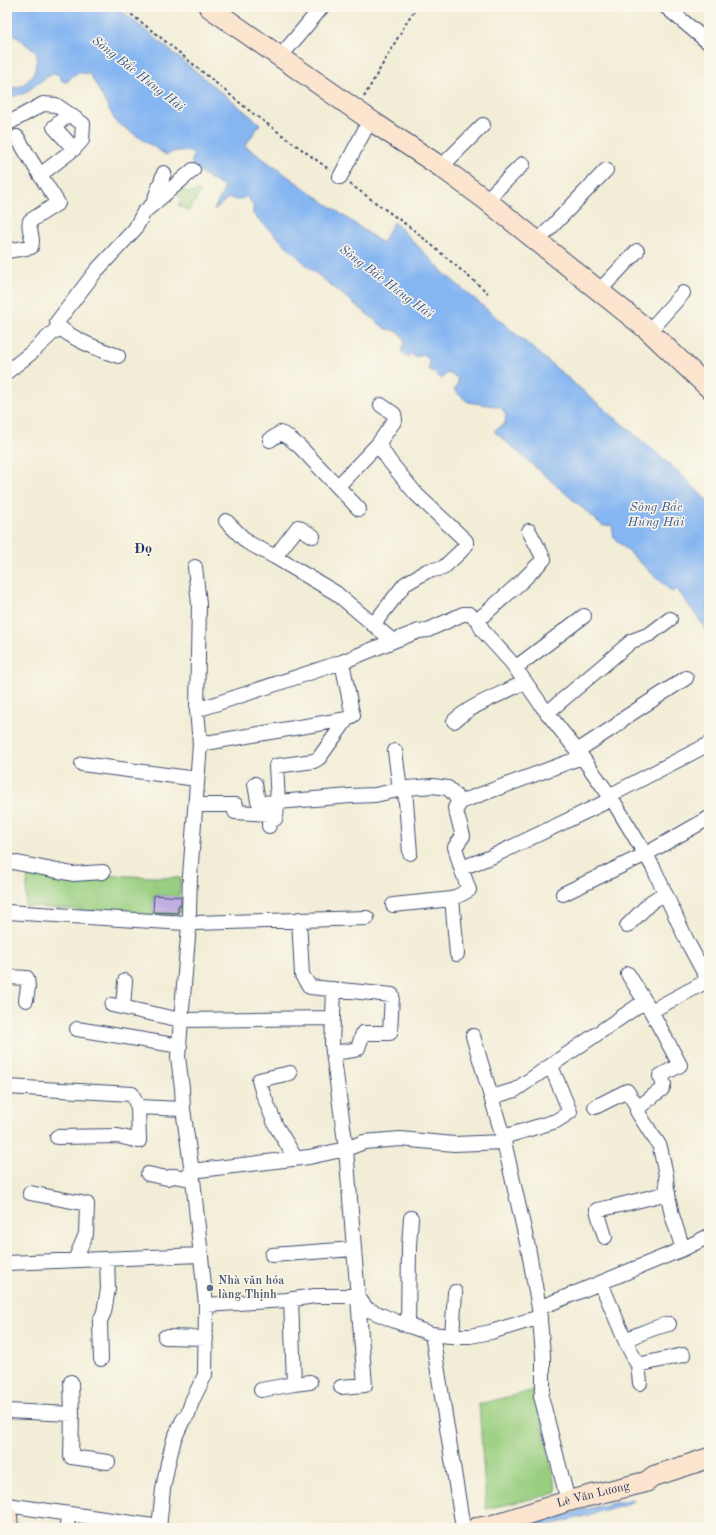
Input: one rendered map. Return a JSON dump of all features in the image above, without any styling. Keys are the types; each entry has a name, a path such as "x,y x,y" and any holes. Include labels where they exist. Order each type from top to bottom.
{"street":[{"path":"209,7 363,115 441,167 486,200 649,331 709,388"},
{"path":"280,57 322,7"},
{"path":"666,7 709,43"},
{"path":"7,124 43,104 56,105 82,124 82,140 40,175"},
{"path":"69,114 54,127 74,148"},
{"path":"340,177 363,115"},
{"path":"441,167 483,125"},
{"path":"7,251 31,247 34,241 29,225 30,221 58,203 17,137"},
{"path":"486,200 523,164"},
{"path":"118,356 93,347 64,331 59,327 58,322 86,282 135,229 144,212 193,170"},
{"path":"537,242 606,170"},
{"path":"152,206 164,173"},
{"path":"600,292 637,251"},
{"path":"649,331 683,293"},
{"path":"7,372 31,353 59,327"},
{"path":"338,486 378,444 395,420 394,414 381,405"},
{"path":"270,440 280,433 288,436 359,509"},
{"path":"373,625 405,584 427,571 443,568 466,545 466,541 416,494 390,462 378,444"},
{"path":"226,521 247,542 336,593 393,641"},
{"path":"275,557 298,527 313,536"},
{"path":"478,620 522,581 544,559 529,531"},
{"path":"7,1505 67,1521 160,1528 163,1489 174,1439 183,1420 188,1414 192,1401 205,1375 206,1305 178,1057 190,921 190,876 200,744 198,717 199,604 194,566"},
{"path":"198,717 210,707 342,662 419,631 428,630 463,614 474,616 478,620 483,631 515,668 610,797 646,854 688,943 709,981 648,1006 515,1090 492,1097"},
{"path":"515,668 584,616"},
{"path":"547,713 632,641 650,634 670,618"},
{"path":"196,805 236,805 235,812 269,814 272,822 277,816 276,806 278,802 276,766 314,761 319,758 347,719 353,715 342,662"},
{"path":"393,905 452,899 469,890 455,847 463,836 455,808 463,802 579,754 623,719 686,678"},
{"path":"454,720 478,704 524,682"},
{"path":"200,744 347,719"},
{"path":"461,868 491,857 610,797 709,744"},
{"path":"395,751 403,790 410,853"},
{"path":"82,764 197,780"},
{"path":"255,784 258,801 261,803 375,795 433,786 448,788 455,796 459,805"},
{"path":"563,894 646,854 709,818"},
{"path":"7,861 73,874 103,872"},
{"path":"627,926 651,902 665,894"},
{"path":"452,899 457,954"},
{"path":"7,912 190,921 367,918"},
{"path":"299,919 302,975 310,987 392,995 390,1033 363,1033 358,1048 333,1053"},
{"path":"628,974 648,1006 680,1065 660,1076 664,1084 662,1089 638,1108"},
{"path":"7,976 28,978 26,1000"},
{"path":"125,981 118,1006 181,1020 333,1018"},
{"path":"334,989 332,1044 346,1149 365,1385 341,1387"},
{"path":"77,1029 180,1046"},
{"path":"473,1036 492,1097 528,1247 540,1313 544,1355 543,1389 541,1396 568,1501"},
{"path":"148,1174 167,1178 192,1175 296,1159 346,1149 364,1142 400,1139 454,1144 503,1140 556,1121 570,1112 551,1066"},
{"path":"290,1073 259,1080 276,1126 296,1159"},
{"path":"7,1088 132,1094 138,1107 139,1141 118,1136 58,1137"},
{"path":"595,1107 627,1091 638,1108 637,1111 660,1147 672,1215 683,1250"},
{"path":"138,1107 183,1109"},
{"path":"30,1193 87,1204 86,1234 75,1260"},
{"path":"606,1237 597,1210 620,1206 668,1193"},
{"path":"408,1326 409,1246 411,1218"},
{"path":"357,1296 367,1309 408,1326 432,1334 470,1336 491,1332 540,1313 601,1283 683,1250 709,1236"},
{"path":"272,1255 353,1249"},
{"path":"7,1263 200,1254"},
{"path":"101,1359 100,1321 104,1312 108,1289 107,1259"},
{"path":"601,1283 634,1360 638,1365 640,1383"},
{"path":"452,1336 455,1292"},
{"path":"206,1305 315,1296 357,1296"},
{"path":"291,1299 294,1384"},
{"path":"625,1340 644,1333 650,1329 669,1324"},
{"path":"432,1334 463,1528"},
{"path":"165,1337 206,1338"},
{"path":"638,1365 683,1355"},
{"path":"71,1382 71,1457 108,1462"},
{"path":"261,1390 310,1382"},
{"path":"7,1411 72,1414"},
{"name":"Lê Văn Lương","path":"487,1527 568,1501 646,1482 654,1476 709,1458"},
{"path":"7,1516 8,1528"}],"path":[{"path":"122,7 251,112 415,231 488,293"},
{"path":"363,115 409,18 418,7"}],"green space":[{"path":"176,184 189,193 198,191 201,192 188,211 178,205 181,199 172,189 171,201 163,196"},
{"path":"28,874 76,879 101,875 181,878 179,897 154,895 153,912 178,913 178,906 181,906 181,911 175,917 25,906"},
{"path":"535,1390 557,1493 486,1509 479,1404"}],"water":[{"name":"Sông Bắc Hưng Hải","path":"7,7 117,7 260,124 245,146 382,243 394,222 445,274 680,473 709,503 709,633 677,589 672,592 614,538 612,525 603,526 494,431 505,424 506,415 501,407 468,402 454,390 457,386 458,378 448,373 442,379 429,369 429,361 424,355 415,357 410,353 408,358 401,351 405,341 400,334 386,329 312,270 253,214 253,205 246,196 238,200 229,197 214,210 225,188 192,167 194,154 187,151 180,151 166,155 116,122 90,74 77,74 67,82 62,81 60,76 55,73 45,78 25,93 7,98 7,89 13,87 17,88 31,78 35,70 37,53 7,29"},
{"path":"632,1499 634,1501 559,1523 531,1528 523,1527 582,1510"}],"building":[{"path":"154,895 181,897 181,906 178,906 178,913 153,912"}],"place":[{"name":"Nhà văn hóa làng Thịnh","path":"210,1288"}],"district":[{"name":"Đọ","path":"143,549"}]}
